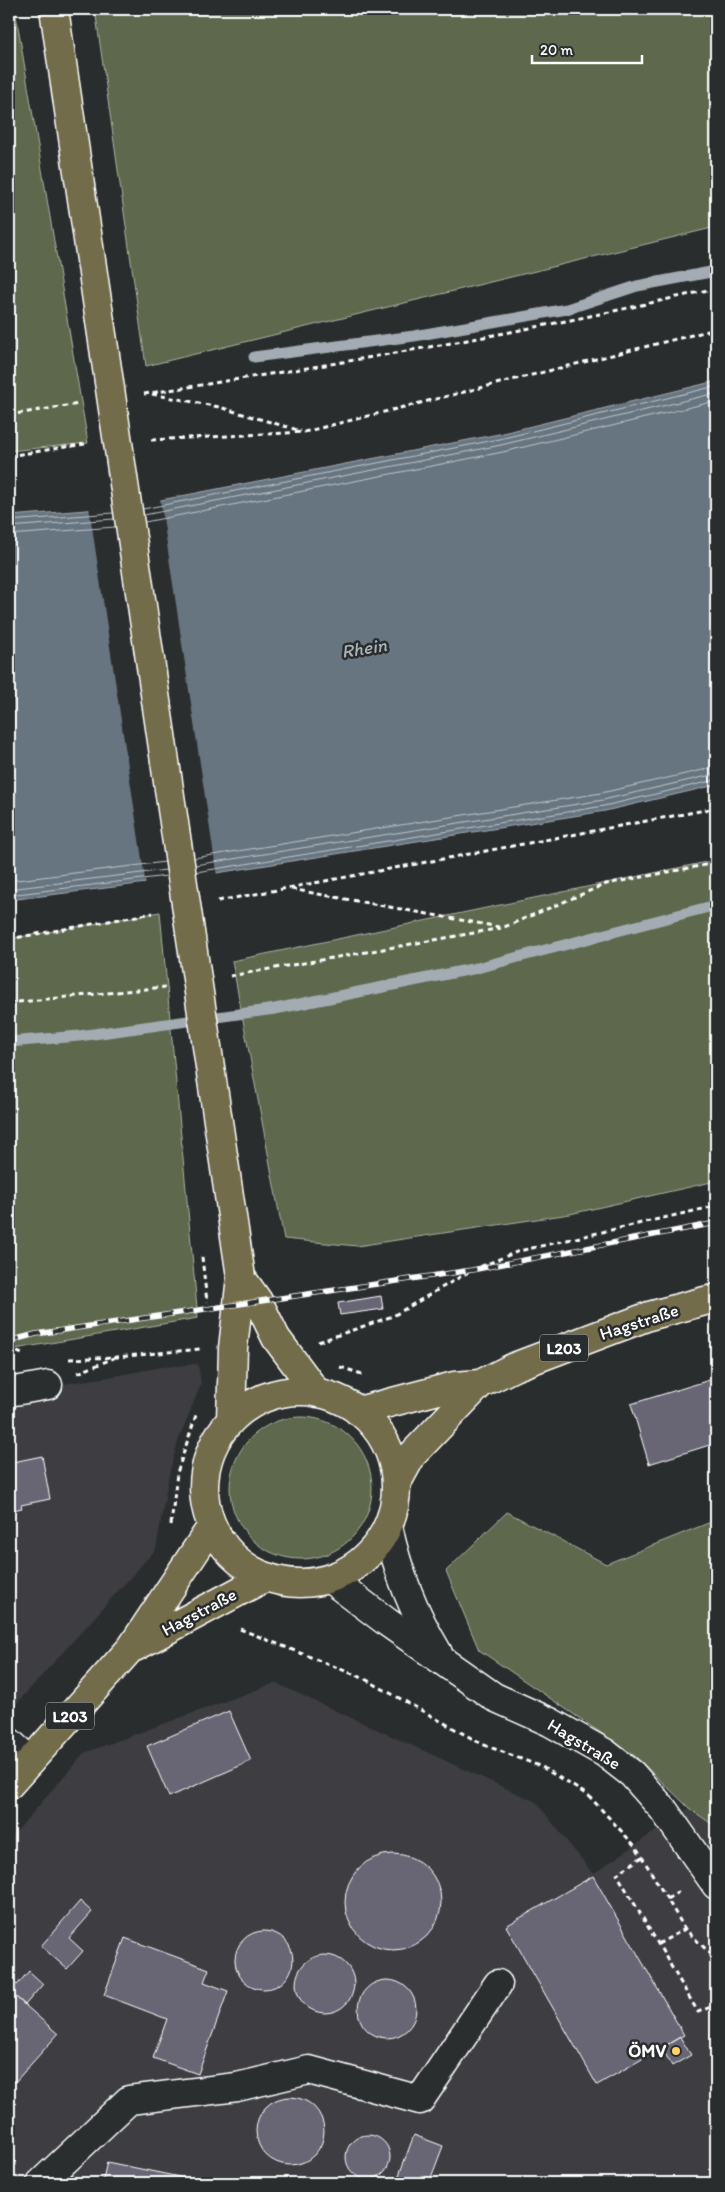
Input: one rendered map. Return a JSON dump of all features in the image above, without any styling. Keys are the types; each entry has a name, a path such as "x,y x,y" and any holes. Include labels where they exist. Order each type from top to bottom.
{"main road":[{"path":"54,9 241,1277 233,1348 231,1420"},
{"path":"241,1277 258,1301 276,1338 317,1393"},
{"name":"Hagstraße","path":"396,1484 412,1456 480,1384 514,1367 650,1316 716,1298"},
{"name":"Hagstraße","path":"358,1411 454,1386 480,1384"},
{"name":"Hagstraße","path":"286,1392 317,1393 339,1399 358,1411 378,1432 391,1456 396,1484 394,1506 388,1526 374,1549 354,1567 330,1578 298,1583 266,1577 244,1565 225,1548 212,1526 204,1498 205,1470 214,1443 231,1420 256,1402 286,1392"},
{"name":"Hagstraße","path":"9,1784 131,1648 212,1526"},
{"name":"Hagstraße","path":"131,1648 266,1577"}],"street":[{"path":"9,1392 48,1385"},
{"name":"Hagstraße","path":"388,1526 394,1553 419,1621 441,1658"},
{"name":"Hagstraße","path":"330,1578 387,1622 441,1658 494,1697 566,1731 605,1753 632,1774 668,1816 716,1885"},
{"path":"9,1742 30,1761"},
{"path":"40,2183 129,2100 237,2087 309,2070 420,2100 498,1984"}],"path":[{"path":"139,395 320,367 624,310 716,288"},
{"path":"147,440 304,432 716,329"},
{"path":"149,394 219,407 304,432"},
{"path":"9,416 83,404"},
{"path":"9,456 88,443"},
{"path":"215,902 716,808"},
{"path":"221,977 502,928 606,884 716,863"},
{"path":"288,888 502,928"},
{"path":"9,939 160,912"},
{"path":"9,1003 172,986"},
{"path":"311,1344 393,1316 472,1270 519,1251 716,1206"},
{"path":"48,1385 117,1357 208,1348"},
{"path":"333,1361 340,1367 365,1376"},
{"path":"171,1529 177,1473 199,1408"},
{"path":"236,1628 363,1678 482,1744 542,1766 589,1796 636,1847 685,1929 713,1956 716,1963"},
{"path":"642,1857 617,1874 698,2012 716,2005"},
{"path":"658,1944 685,1929"}],"shaded area":[{"path":"198,1364 201,1384 178,1441 169,1474 156,1549 9,1712 9,1392 162,1367"},
{"path":"275,1683 536,1802 593,1874 689,1808 716,1827 716,2183 9,2183 9,1840 84,1753"}],"green space":[{"path":"9,9 15,9 88,443 9,451"},
{"path":"95,9 716,9 716,227 146,366"},
{"path":"716,860 716,1181 570,1214 357,1246 284,1239 232,961"},
{"path":"160,912 198,1318 9,1350 9,939"},
{"path":"301,1417 315,1418 328,1422 341,1429 351,1438 360,1448 367,1461 371,1474 371,1502 367,1515 360,1528 351,1538 341,1547 328,1554 315,1558 301,1559 287,1558 274,1554 261,1547 251,1538 242,1528 235,1515 231,1502 230,1488 231,1474 235,1461 242,1448 251,1438 261,1429 274,1422 287,1418"},
{"path":"507,1512 606,1564 716,1520 716,1827 689,1808 635,1756 479,1650 446,1571"}],"water":[{"name":"Rhein","path":"716,381 716,785 605,811 179,879 9,900 9,516 125,507 499,434"}],"pier":[{"path":"160,498 217,876 146,886 89,507 124,505"}],"building":[{"path":"381,1296 383,1309 340,1315 338,1303"},
{"path":"716,1378 716,1443 649,1464 631,1404"},
{"path":"9,1452 11,1452 13,1462 42,1456 50,1499 21,1505 22,1508 9,1511"},
{"path":"229,1711 251,1761 169,1797 147,1746"},
{"path":"393,1854 412,1857 427,1868 438,1883 441,1902 438,1921 427,1936 412,1947 393,1950 374,1947 359,1936 348,1921 345,1902 348,1883 359,1868 374,1857"},
{"path":"593,1876 684,2035 597,2085 506,1926"},
{"path":"80,1901 92,1912 69,1938 83,1951 67,1969 41,1946"},
{"path":"258,1931 270,1931 280,1935 289,1944 293,1966 285,1981 270,1989 258,1989 248,1985 239,1976 235,1966 235,1954 239,1944 248,1935"},
{"path":"125,1938 209,1969 204,1982 228,1991 198,2074 153,2058 167,2019 104,1995"},
{"path":"319,1955 331,1955 341,1959 350,1968 354,1990 346,2005 331,2013 319,2013 309,2009 300,2000 296,1990 296,1978 300,1968 309,1959"},
{"path":"29,1971 43,1984 25,2005 9,1991 9,1983 11,1980 17,1985"},
{"path":"381,1980 393,1980 403,1984 412,1993 416,2015 408,2030 393,2038 381,2038 371,2034 362,2025 358,2015 358,2003 362,1993 371,1984"},
{"path":"9,1991 58,2034 15,2082 9,2077"},
{"name":"ÖMV","path":"680,2037 691,2055 672,2066 662,2048"},
{"path":"290,2097 303,2100 314,2107 321,2118 324,2131 321,2144 314,2155 303,2162 290,2165 277,2162 266,2155 259,2144 256,2131 259,2118 266,2107 277,2100"},
{"path":"372,2135 384,2141 389,2148 389,2166 384,2173 377,2178 364,2179 356,2176 349,2169 346,2153 349,2145 356,2138"},
{"path":"414,2135 443,2146 429,2183 396,2183"},
{"path":"107,2162 189,2179 188,2183 102,2183"},
{"path":"553,2178 556,2183 544,2183"}],"waterway":[{"path":"254,357 414,336 567,309 637,286 716,271"},
{"path":"9,1042 79,1036 275,1009 477,968 716,905"}],"railway":[{"path":"9,1341 36,1334 472,1270 716,1223"}],"place":[{"name":"ÖMV","path":"676,2051"}]}
